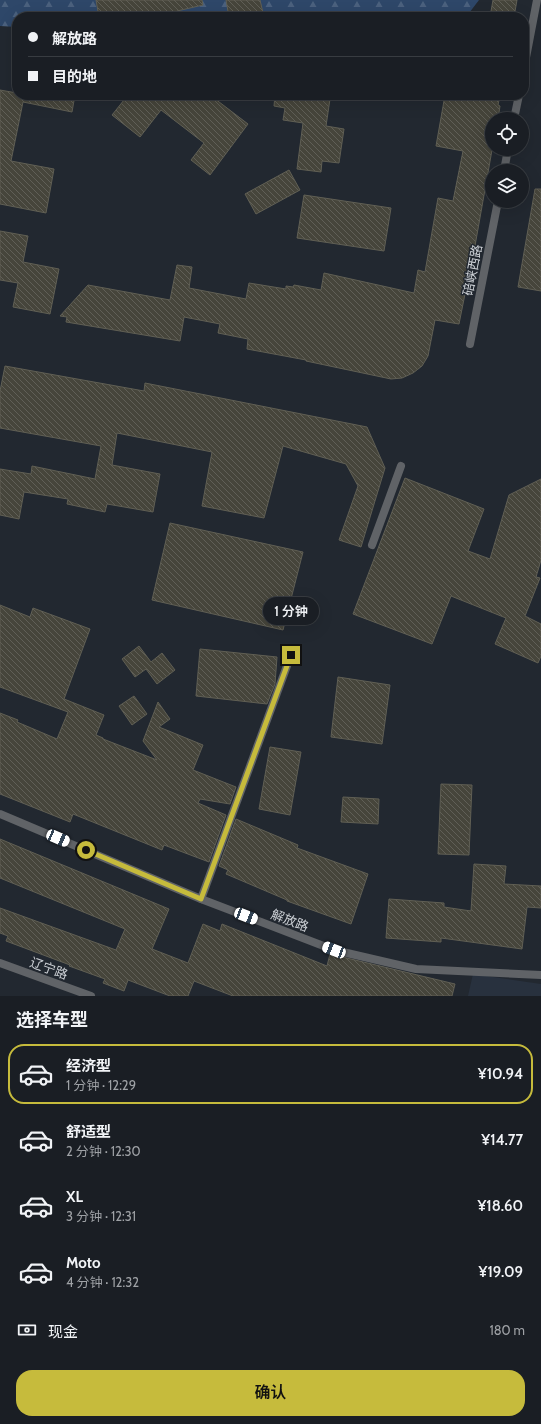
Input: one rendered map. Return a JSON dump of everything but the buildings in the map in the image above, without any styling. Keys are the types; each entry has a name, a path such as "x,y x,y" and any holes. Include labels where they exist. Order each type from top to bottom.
{"street":[{"path":"529,42 537,0"},
{"path":"515,112 518,100"},
{"name":"碚峡西路","path":"470,344 497,208"},
{"path":"372,545 401,466"},
{"path":"201,899 291,655"},
{"name":"解放路","path":"0,814 201,899 334,950 416,968 541,975"},
{"name":"辽宁路","path":"0,963 91,996"}],"shaded area":[{"path":"473,974 541,984 541,996 468,996"}],"green space":[{"path":"0,0 479,0 470,12 12,12 12,27 0,26"}],"route":[{"path":"86,850 201,899 291,655"}]}
